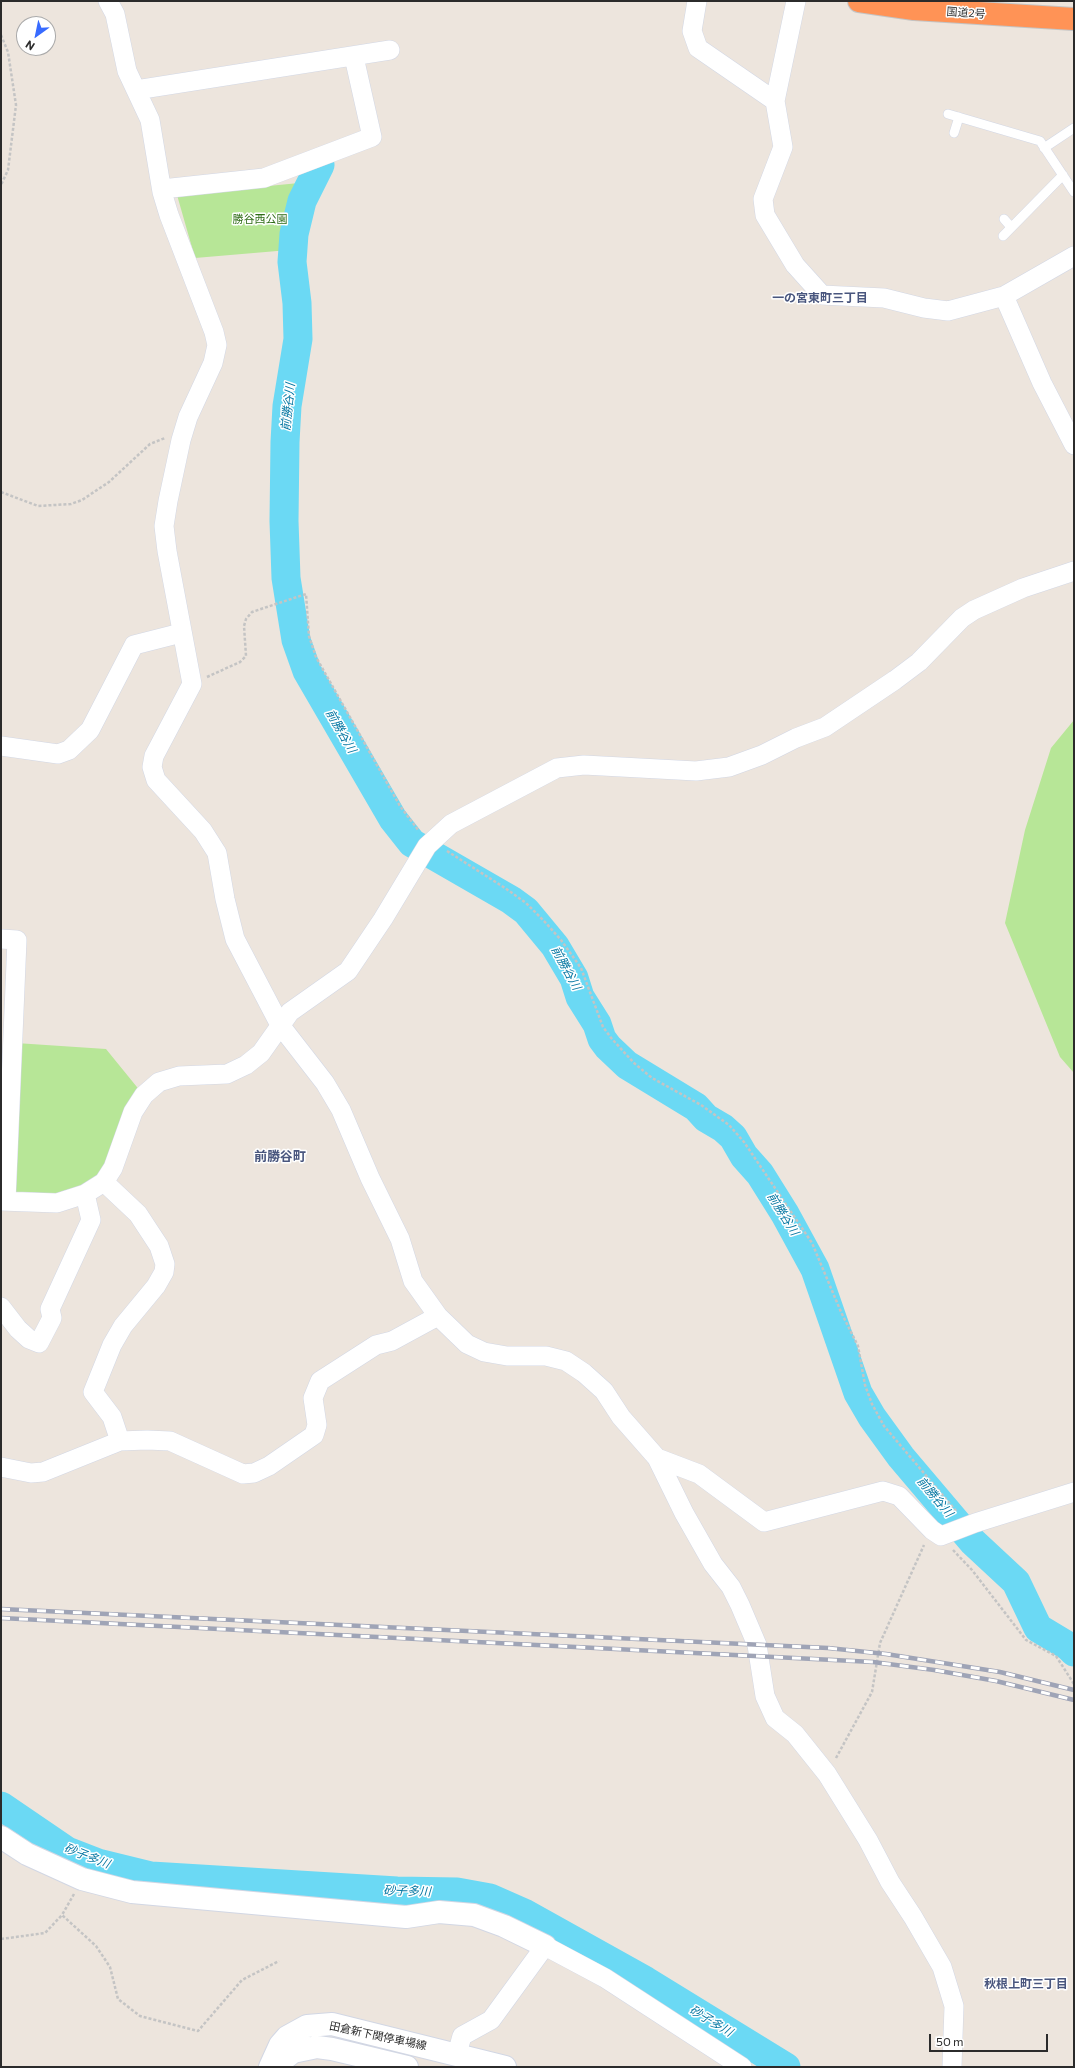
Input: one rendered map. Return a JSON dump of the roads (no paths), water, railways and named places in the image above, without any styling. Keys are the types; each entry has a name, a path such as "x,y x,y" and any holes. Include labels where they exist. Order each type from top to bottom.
{"highway":[{"name":"国道2号","path":"858,1 914,9 1074,19"}],"street":[{"path":"108,1 114,14 127,71 150,120 162,190 214,332 217,345 213,363 184,430 173,469 164,526 181,633 192,684 154,756 152,767 156,780 203,831 217,853 225,899 235,939 280,1025 325,1083 340,1110 370,1178 400,1239 413,1282 438,1316 467,1344 484,1352 507,1356 546,1356 566,1361 584,1373 604,1391 620,1417 657,1458 684,1513 713,1564 731,1587 740,1605 757,1644 765,1696 775,1718 795,1734 827,1774 868,1840 890,1882 913,1917 942,1967 954,2006 952,2067"},
{"path":"697,1 695,39 775,101"},
{"path":"796,1 775,101 783,147 762,199 765,215 795,265 822,295 884,298 924,308 948,311 1004,296 1074,256"},
{"path":"136,90 354,57 390,50"},
{"path":"162,190 264,178 372,137 354,57"},
{"path":"1004,296 1042,383 1071,433"},
{"path":"1,939 17,940 7,1026 4,1201 57,1204 85,1194 104,1182 113,1168 133,1112 144,1095 159,1082 179,1076 227,1074 246,1066 261,1053 290,1012 348,971 383,919 415,863 425,840 451,824 557,768 584,765 696,771 729,767 762,756 796,738 825,727 895,680 919,662 962,618 974,610 1023,588 1074,571"},
{"path":"1,746 58,754 69,750 90,730 134,645 181,633"},
{"path":"104,1182 138,1214 159,1246 165,1264 164,1272 156,1286 123,1326 112,1345 93,1392 112,1417 120,1441"},
{"path":"1,1307 18,1329 29,1339 39,1343 52,1318 50,1309 91,1220 85,1194"},
{"path":"1,1467 31,1474 43,1472 120,1441 147,1440 170,1441 244,1474 254,1473 269,1466 314,1435 317,1425 313,1398 320,1381 376,1345 392,1341 438,1316"},
{"path":"657,1458 699,1474 764,1522 883,1491 899,1496 936,1533 968,1525 1074,1492"},
{"path":"1,1837 27,1854 82,1879 132,1892 406,1917 439,1912 474,1915 504,1926 605,1978 742,2067"},
{"path":"457,2054 462,2036 491,2020 545,1946"},
{"name":"田倉新下関停車場線","path":"270,2067 280,2045 287,2037 296,2030 317,2024 332,2024 505,2067"},
{"name":"田倉新下関停車場線","path":"274,2067 282,2059 293,2052 317,2047 332,2049 407,2067"}],"lane":[{"path":"948,114 1040,141 1074,192"},
{"path":"954,133 959,117"},
{"path":"1044,148 1074,128"},
{"path":"1003,236 1063,175"},
{"path":"1004,219 1011,227"}],"waterway":[{"name":"前勝谷川","path":"320,165 302,201 294,234 292,262 297,303 298,339 287,406 285,442 284,521 286,578 296,640 307,671 393,819 412,843 511,900 526,911 555,946 574,978 580,997 597,1024 602,1039 608,1047 627,1065 696,1107 706,1118 723,1128 733,1137 744,1156 760,1174 785,1214 815,1269 858,1393 872,1417 901,1457 973,1542 1016,1582 1038,1628 1068,1646 1074,1652"},
{"name":"砂子多川","path":"1,1806 67,1851 98,1863 151,1876 397,1891 457,1892 490,1898 524,1913 646,1981 786,2067"}],"railway":[{"path":"1,1609 828,1648 886,1654 1000,1672 1074,1690"},
{"path":"1,1618 873,1662 934,1670 996,1681 1074,1700"}],"district":[{"name":"一の宮東町三丁目","path":"820,298"},
{"name":"前勝谷町","path":"280,1157"},
{"name":"秋根上町三丁目","path":"1026,1984"}],"park label":[{"name":"勝谷西公園","path":"260,219"}]}
